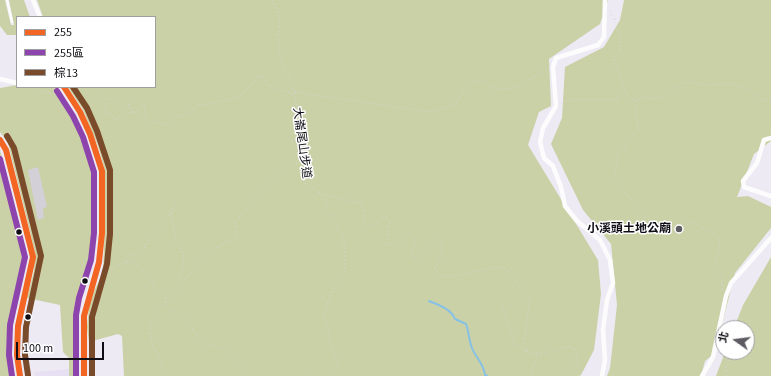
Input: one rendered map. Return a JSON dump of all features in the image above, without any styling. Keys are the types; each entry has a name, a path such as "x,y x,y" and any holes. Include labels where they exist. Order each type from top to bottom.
{"street":[{"path":"33,0 40,16"},
{"path":"602,376 605,360 603,330 607,300 613,283 613,272 610,260 600,240 577,221 565,206 561,187 553,166 544,158 540,142 543,128 556,106 553,67 556,58 598,44 601,41 604,37 606,2"},
{"path":"0,78 16,83"},
{"path":"65,88 80,113 102,171 102,233 99,262 87,300 84,316 84,376"},
{"path":"771,138 764,140 757,163 743,181 744,188 771,196"},
{"path":"0,140 6,150 33,257 32,268 20,312 17,355 20,376"},
{"path":"702,376 713,357 726,296 731,282 771,238"}],"lane":[{"path":"7,0 12,22"}],"path":[{"name":"大崙尾山步道","path":"273,0 280,20 278,38 280,55 295,95 302,138 302,160 306,184 334,198 360,203 364,208 363,226 367,228 385,216 390,220 387,243 395,246 411,233 415,236 412,256 413,260 420,257 440,239 442,243 440,260 435,269 441,276 455,277 491,267 504,267 530,300 524,344 528,353"},
{"path":"606,2 615,19 620,36 620,50 614,59 614,63 620,75 625,92 635,101 638,130 627,140 627,145 622,151 618,152 614,177 617,183 646,218 670,230 689,222 718,236 720,240 716,265 722,279 723,287"},
{"path":"615,19 619,18"},
{"path":"294,92 431,112 456,103 468,85 480,80 490,88 512,90 531,77 553,67"},
{"path":"80,113 88,112 91,105 101,95 112,100 104,107 105,115 110,114 116,119 119,118 129,102 130,113 134,110 136,115 144,102 146,114 149,120 163,125 191,111 197,105 205,105 241,96 244,90 256,80 257,77 263,76 267,85 295,95"},
{"path":"635,101 644,97 659,99 671,90 688,82 704,85 724,83 739,86 753,92 760,100 771,103"},
{"path":"36,88 41,91 69,96"},
{"path":"556,106 572,99 618,99 625,92"},
{"path":"291,142 302,138"},
{"path":"166,298 172,296 211,251 220,245 228,244 236,237 235,222 284,168 302,160"},
{"path":"318,190 325,201 327,211 332,214 331,218 341,233 345,247 345,270 331,292 324,315 339,364 329,376"},
{"path":"174,200 171,213 176,243 183,252 183,267 178,280 179,287"},
{"path":"126,262 130,256 144,249 150,237 171,213"},
{"path":"26,230 32,229 36,218"},
{"path":"94,279 101,279 120,263 130,262 139,267 148,276 154,287 166,298"},
{"path":"166,298 165,304 156,316 150,328 152,339 162,368 168,376"},
{"path":"165,304 169,309 186,319 194,332 205,344 223,350 250,376"},
{"path":"503,307 516,345 528,353 538,355 566,346 575,349 578,365 565,376"},
{"path":"20,312 28,314 30,321 34,321"},
{"path":"531,376 538,355"},
{"path":"727,376 726,368 730,360"}],"shaded area":[{"path":"69,369 69,376 35,376 34,372"}],"green space":[{"path":"0,0 5,0 11,25 14,25 9,0 24,0 30,16 16,16 16,35 7,35 0,26"},
{"path":"37,0 608,0 600,24 549,59 551,106 539,112 528,145 598,260 601,294 594,350 581,375 124,376 122,336 118,334 89,342 87,327 90,299 103,273 105,170 98,146 83,110 69,88 156,88 156,16 43,16"},
{"path":"624,0 771,0 771,141 754,154 737,197 748,196 771,207 771,228 735,273 723,320 715,320 715,353 705,361 701,376 607,376 610,368 617,305 611,244 583,210 551,144 562,118 565,67 604,47 620,20"},
{"path":"16,85 16,88 57,88 83,132 92,160 96,185 95,235 91,259 77,314 77,376 69,376 69,358 63,352 60,305 27,298 34,271 35,252 8,143 0,132 0,88"},
{"path":"0,150 27,255 12,328 11,351 13,376 0,376"},
{"path":"771,257 771,376 716,376 722,360 755,360 755,320 737,320 743,305"}],"building":[{"path":"38,167 47,207 43,208 44,218 38,220 28,170"}],"waterway":[{"path":"429,301 444,308 451,313 455,319 466,324 472,348 483,368 485,375 487,376"}],"transit line":[{"name":"255","path":"65,88 80,112 90,134 102,171 102,233 99,262 84,316 84,376"},
{"name":"棕13","path":"74,88 87,108 97,131 110,170 110,234 107,264 92,317 92,376"},
{"name":"255區","path":"57,91 73,116 83,137 94,172 94,233 91,260 79,298 76,315 76,376"},
{"name":"棕13","path":"7,136 14,148 41,256 26,327 25,355 28,375"},
{"name":"255","path":"0,140 6,150 33,257 18,326 17,355 20,376"},
{"name":"255區","path":"0,159 25,257 10,325 9,355 12,376"}],"place":[{"name":"小溪頭土地公廟","path":"679,229"}]}
